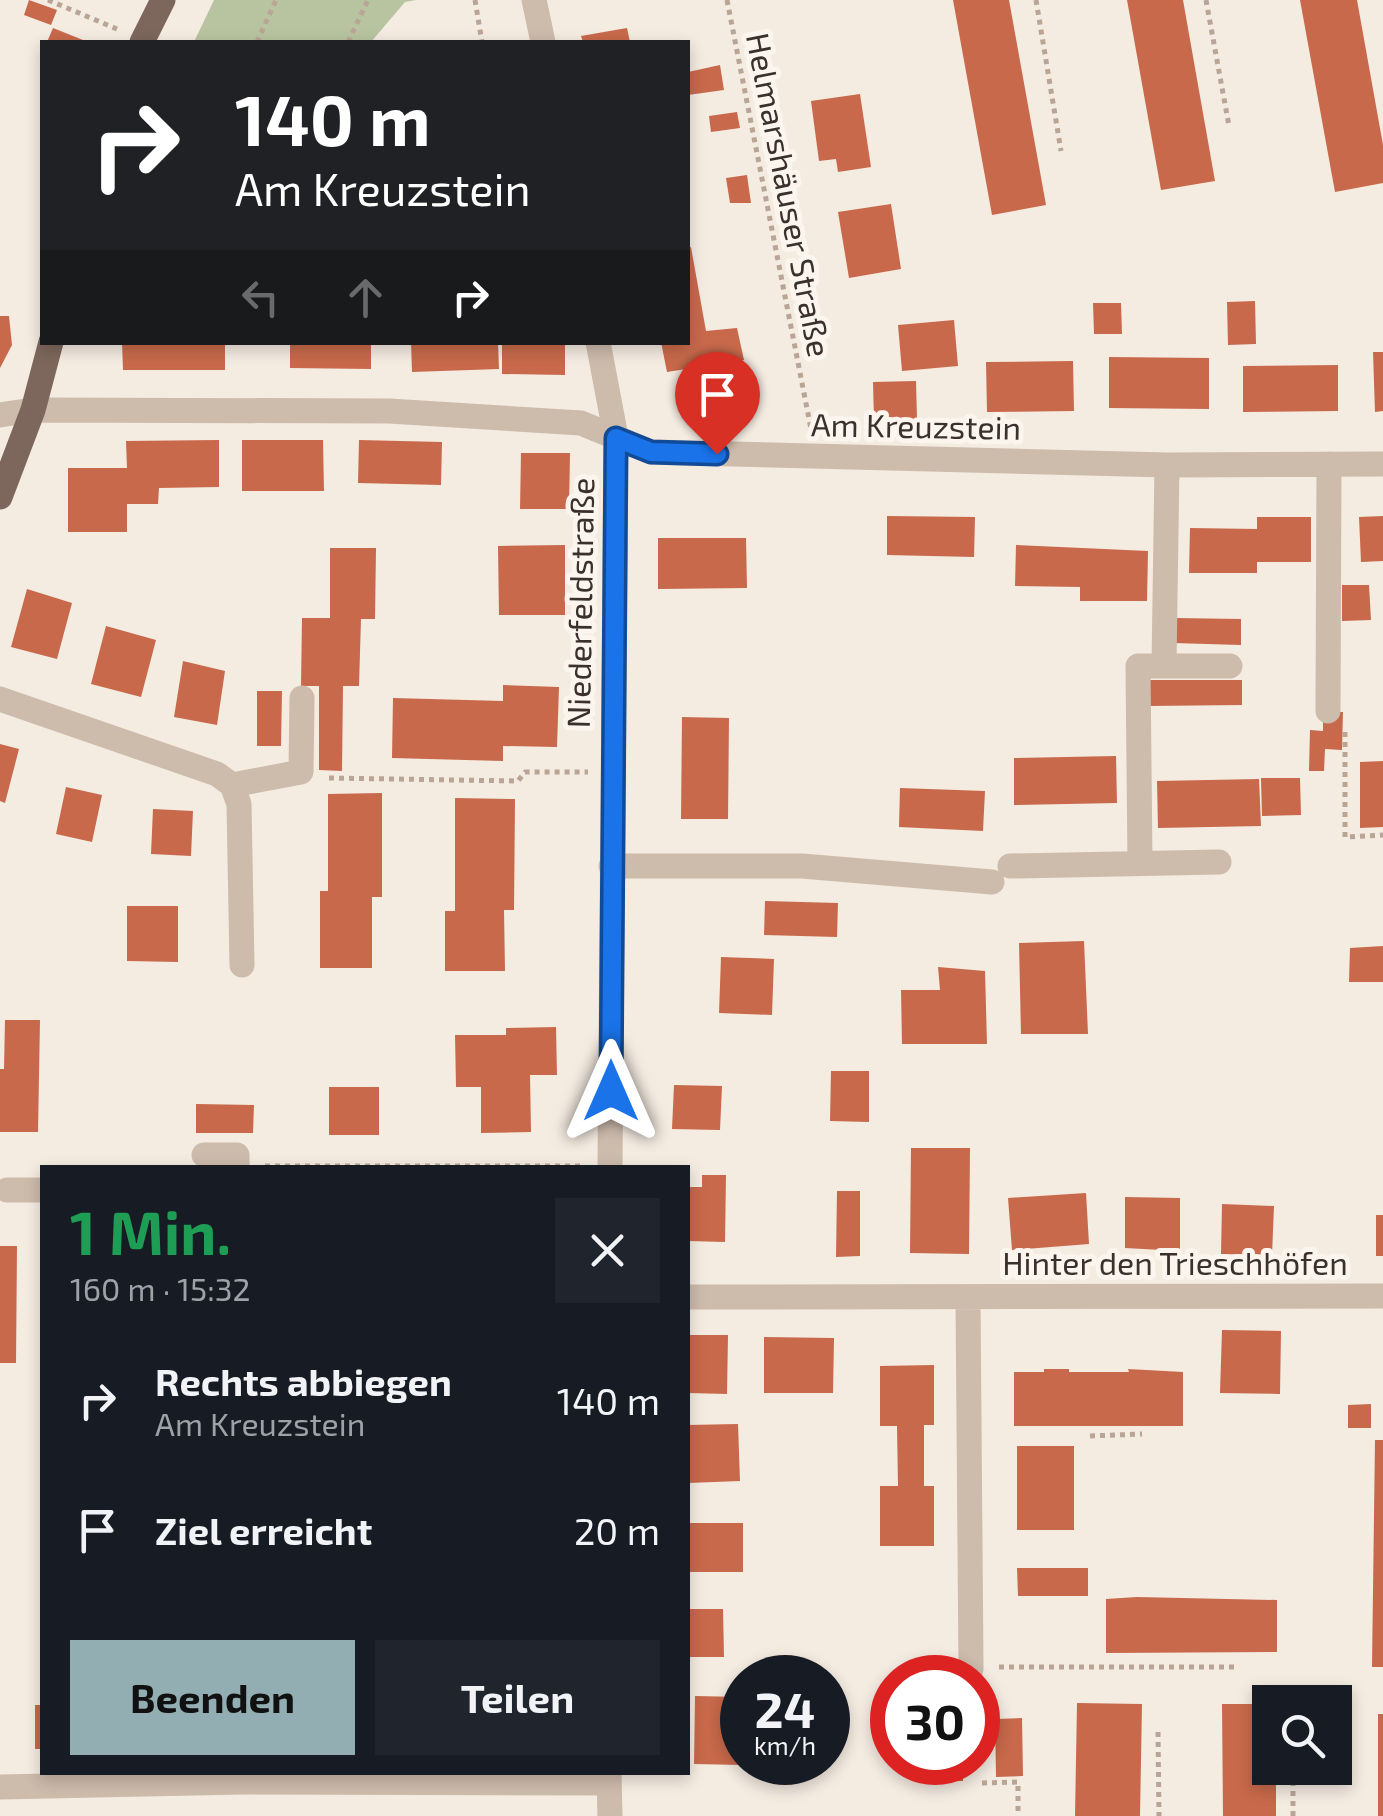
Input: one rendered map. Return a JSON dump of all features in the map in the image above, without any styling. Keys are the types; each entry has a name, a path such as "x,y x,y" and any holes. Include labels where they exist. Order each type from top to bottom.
{"main road":[{"path":"143,40 162,0"},
{"path":"0,498 33,410 50,345"}],"street":[{"path":"534,0 542,40"},
{"name":"Niederfeldstraße","path":"599,345 616,438 610,1165"},
{"name":"Am Kreuzstein","path":"0,415 33,410 389,411 581,424 651,452 1166,465 1383,464"},
{"path":"1328,706 1330,464"},
{"path":"1164,666 1166,465"},
{"path":"1140,863 1138,666 1230,666"},
{"path":"232,785 302,772 302,698"},
{"path":"0,699 217,774 232,785 239,804 242,965"},
{"path":"611,866 802,866 1001,874 1140,863 1219,862"},
{"path":"204,1155 237,1156 237,1165"},
{"path":"7,1190 40,1190"},
{"name":"Hinter den Trieschhöfen","path":"690,1297 1383,1296"},
{"name":"Hinter den Trieschhöfen","path":"968,1298 971,1655"},
{"path":"0,1787 242,1777 609,1778 610,1816"}],"path":[{"path":"48,0 138,40"},
{"path":"257,40 276,0"},
{"path":"349,40 368,0"},
{"path":"475,0 482,40"},
{"name":"Helmarshäuser Straße","path":"727,0 816,458"},
{"path":"1036,0 1061,150"},
{"path":"1206,0 1230,126"},
{"path":"1328,706 1345,703 1346,837 1383,835"},
{"path":"302,772 318,778 518,782 526,772 611,772"},
{"path":"1090,1436 1142,1434"},
{"path":"1000,1668 1239,1667"},
{"path":"1158,1732 1159,1816"},
{"path":"1000,1782 1018,1782 1018,1816"},
{"path":"1292,1785 1292,1816"}],"green space":[{"path":"214,0 416,0 405,2 373,40 195,40"}],"building":[{"path":"29,0 57,10 51,25 24,15"},
{"path":"953,0 1009,0 1046,205 992,215"},
{"path":"1127,0 1183,0 1215,181 1161,190"},
{"path":"1300,0 1357,0 1383,145 1383,183 1335,192"},
{"path":"53,28 83,40 48,40"},
{"path":"627,28 630,40 582,40 581,36"},
{"path":"720,65 724,90 690,95 690,72"},
{"path":"860,94 871,167 838,172 836,159 819,161 811,101"},
{"path":"737,112 740,128 711,132 709,116"},
{"path":"747,175 751,203 730,203 726,178"},
{"path":"891,204 901,269 849,278 838,212"},
{"path":"690,247 706,331 737,328 744,360 667,372 662,345 690,345"},
{"path":"1255,301 1256,344 1228,345 1227,302"},
{"path":"1093,303 1121,303 1122,334 1094,334"},
{"path":"0,316 9,316 12,345 0,368"},
{"path":"954,320 958,366 902,371 898,325"},
{"path":"122,345 225,345 225,370 123,370"},
{"path":"290,345 371,345 371,369 290,368"},
{"path":"411,345 498,345 499,369 412,372"},
{"path":"502,345 565,345 565,375 502,374"},
{"path":"1373,352 1383,352 1383,411 1375,412"},
{"path":"1109,357 1209,358 1209,409 1109,408"},
{"path":"1073,361 1074,411 987,412 986,362"},
{"path":"1338,365 1338,411 1243,412 1243,366"},
{"path":"916,381 917,419 874,421 873,382"},
{"path":"219,440 219,487 159,488 158,504 127,504 127,532 68,532 68,468 127,468 126,441"},
{"path":"242,440 323,440 324,491 242,491"},
{"path":"359,440 442,442 441,485 358,483"},
{"path":"521,453 570,453 569,509 520,509"},
{"path":"887,516 975,517 974,557 887,555"},
{"path":"1383,516 1383,561 1361,562 1359,517"},
{"path":"1257,517 1311,517 1311,562 1257,562 1257,573 1189,573 1190,528 1257,529"},
{"path":"658,538 746,538 747,588 658,589"},
{"path":"565,545 565,615 499,615 498,546"},
{"path":"1016,545 1148,551 1147,601 1080,601 1080,587 1015,586"},
{"path":"330,548 376,548 375,619 361,619 359,686 343,686 342,771 319,770 319,686 301,686 302,618 330,618"},
{"path":"1342,585 1369,585 1371,620 1342,621"},
{"path":"27,589 72,603 57,659 11,647"},
{"path":"1174,618 1241,619 1241,645 1173,643"},
{"path":"106,626 156,640 141,697 91,684"},
{"path":"183,661 225,671 217,725 174,717"},
{"path":"1147,680 1242,680 1242,705 1147,706"},
{"path":"503,685 559,687 557,747 503,746 503,761 392,758 393,698 503,701"},
{"path":"257,691 282,691 281,746 257,746"},
{"path":"1323,712 1343,712 1342,750 1325,749 1324,771 1309,771 1310,730 1323,731"},
{"path":"682,717 729,718 728,819 681,819"},
{"path":"0,744 19,749 5,803 0,801"},
{"path":"1116,756 1117,803 1014,805 1014,758"},
{"path":"1383,761 1383,827 1360,828 1360,762"},
{"path":"1261,778 1300,778 1301,815 1262,816"},
{"path":"1259,779 1261,826 1158,828 1157,781"},
{"path":"66,787 102,795 92,842 56,834"},
{"path":"900,788 985,791 983,831 899,827"},
{"path":"382,793 382,897 372,897 372,968 320,968 320,891 328,891 328,794"},
{"path":"455,798 515,799 514,910 504,910 505,971 445,971 445,911 455,911"},
{"path":"153,809 193,811 191,856 151,854"},
{"path":"765,901 838,903 837,937 764,935"},
{"path":"127,906 178,906 178,962 127,961"},
{"path":"1084,941 1088,1034 1021,1034 1019,943"},
{"path":"1383,946 1383,982 1349,982 1350,948"},
{"path":"721,957 774,959 772,1015 719,1013"},
{"path":"938,967 985,971 987,1044 902,1044 901,990 940,990"},
{"path":"5,1020 40,1020 38,1132 0,1132"},
{"path":"556,1027 557,1075 530,1075 531,1132 481,1133 481,1087 456,1087 455,1035 506,1035 506,1028"},
{"path":"831,1071 869,1071 869,1122 830,1121"},
{"path":"674,1085 722,1086 720,1130 672,1129"},
{"path":"329,1087 379,1087 379,1135 329,1135"},
{"path":"196,1104 254,1105 253,1133 196,1133"},
{"path":"911,1148 970,1148 969,1254 910,1253"},
{"path":"702,1175 726,1175 725,1242 690,1241 690,1187 702,1187"},
{"path":"837,1191 860,1191 860,1256 836,1257"},
{"path":"1086,1193 1089,1244 1012,1250 1008,1198"},
{"path":"1125,1197 1180,1198 1180,1251 1125,1248"},
{"path":"1222,1204 1274,1206 1272,1255 1221,1254"},
{"path":"1376,1215 1383,1215 1383,1256 1376,1256"},
{"path":"0,1246 17,1246 16,1363 0,1363"},
{"path":"1222,1330 1281,1331 1280,1394 1220,1393"},
{"path":"690,1335 728,1335 727,1394 690,1393"},
{"path":"764,1337 834,1338 833,1393 764,1393"},
{"path":"934,1365 934,1425 924,1425 924,1486 934,1486 934,1546 880,1546 880,1486 898,1486 897,1426 880,1426 880,1366"},
{"path":"1014,1372 1183,1372 1183,1426 1014,1426"},
{"path":"1371,1404 1371,1428 1348,1428 1348,1405"},
{"path":"738,1424 740,1481 690,1483 690,1425"},
{"path":"1375,1440 1383,1440 1383,1667 1372,1667"},
{"path":"1017,1446 1074,1446 1074,1530 1017,1530"},
{"path":"690,1523 743,1523 743,1572 690,1572"},
{"path":"1017,1568 1088,1568 1088,1596 1018,1596"},
{"path":"1106,1599 1277,1600 1277,1652 1106,1653"},
{"path":"690,1609 723,1609 724,1655 690,1657"},
{"path":"695,1696 720,1697 720,1765 694,1764"},
{"path":"1077,1703 1142,1704 1140,1816 1075,1816"},
{"path":"1222,1704 1252,1704 1252,1785 1276,1785 1276,1816 1223,1816"},
{"path":"35,1705 40,1705 40,1749 35,1749"},
{"path":"1378,1714 1383,1714 1383,1816 1378,1816"},
{"path":"1022,1718 1023,1776 1000,1777 1000,1719"}],"route":[{"path":"611,1091 616,438 651,452 717,454"}]}
